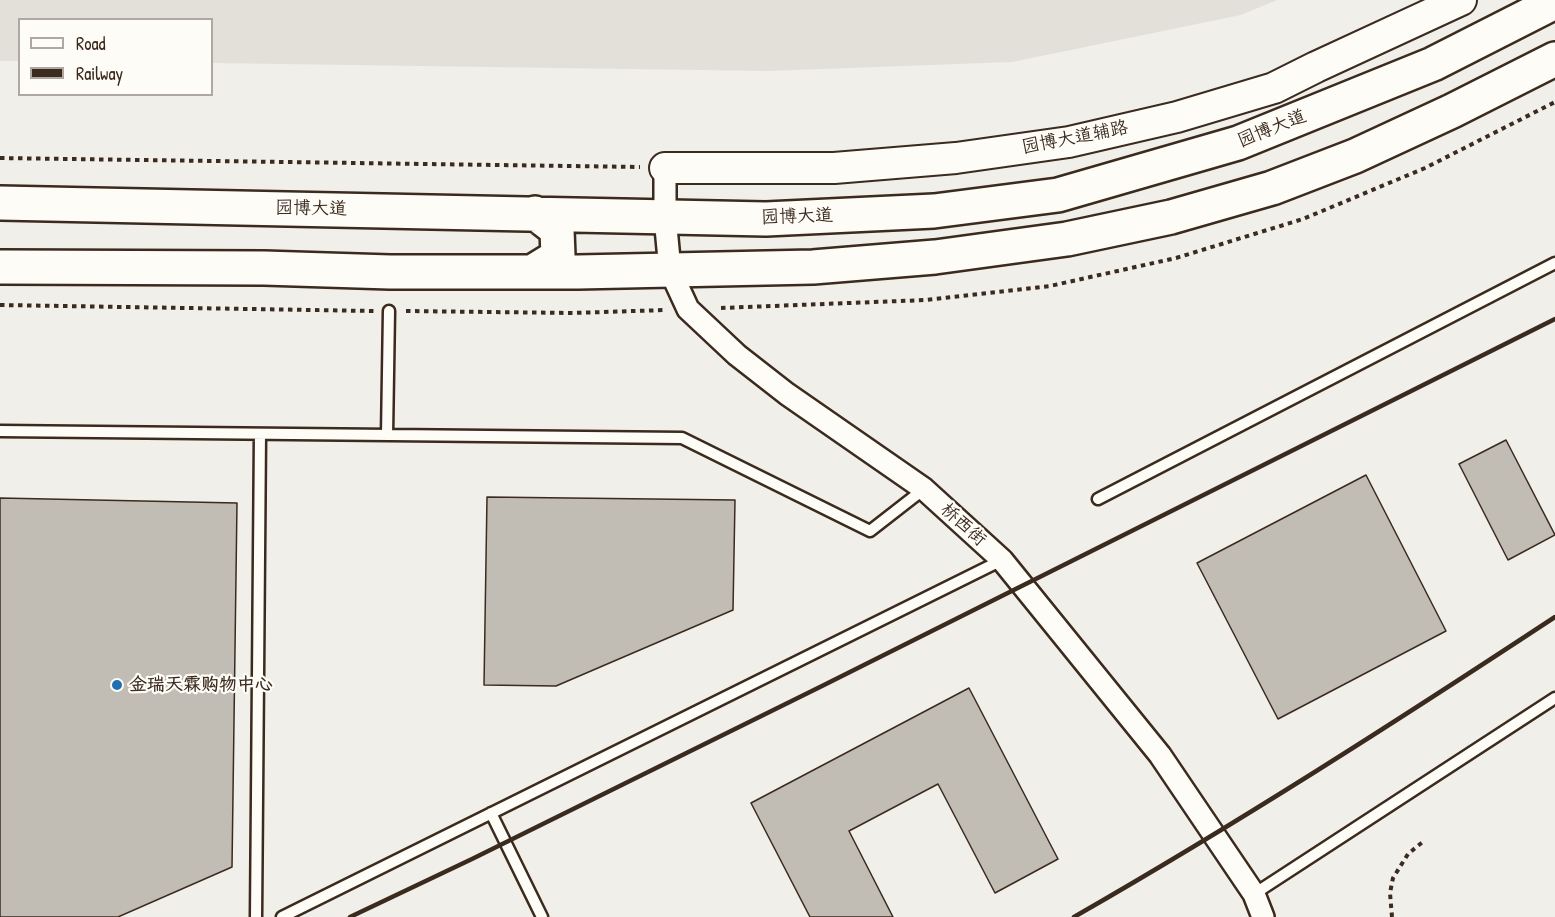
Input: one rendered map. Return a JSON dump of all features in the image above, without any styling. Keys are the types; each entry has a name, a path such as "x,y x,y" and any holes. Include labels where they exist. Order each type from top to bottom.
{"main road":[{"name":"园博大道","path":"0,203 766,219 934,211 1058,195 1238,143 1433,64 1555,2"},
{"path":"0,267 532,272 813,267 935,257 1067,239 1171,217 1272,188 1355,156 1452,111 1555,58"},
{"path":"532,272 558,256 557,230 535,213"}],"street":[{"name":"园博大道辅路","path":"664,168 834,168 956,158 1069,141 1177,117 1274,88 1461,0"},
{"name":"桥西街","path":"664,168 665,218 670,270 688,309 737,355 787,394 924,489 1002,560 1160,755 1254,894 1263,917"}],"lane":[{"path":"1098,499 1555,263"},
{"path":"387,435 389,311"},
{"path":"0,431 682,438 870,531 924,489"},
{"path":"256,917 260,434"},
{"path":"282,917 1002,560"},
{"path":"1254,894 1555,698"},
{"path":"491,813 542,917"}],"path":[{"path":"0,158 605,165 664,168"},
{"path":"1392,917 1390,893 1393,878 1408,854 1425,840"}],"shaded area":[{"path":"0,0 1277,0 1241,15 1012,62 768,71 213,63 213,18 18,18 18,61 0,61"}],"building":[{"path":"1506,440 1555,535 1508,560 1459,464"},
{"path":"1366,475 1446,631 1278,719 1197,563"},
{"path":"487,497 735,500 733,610 556,686 484,685"},
{"name":"金瑞天霖购物中心","path":"0,498 237,503 232,867 118,917 0,917"},
{"path":"969,688 1058,859 995,893 938,784 849,831 893,917 810,917 751,803"}],"railway":[{"path":"350,917 822,686 1555,319"},
{"path":"1074,917 1317,771 1555,617"}],"place":[{"name":"金瑞天霖购物中心","path":"117,685"}]}
